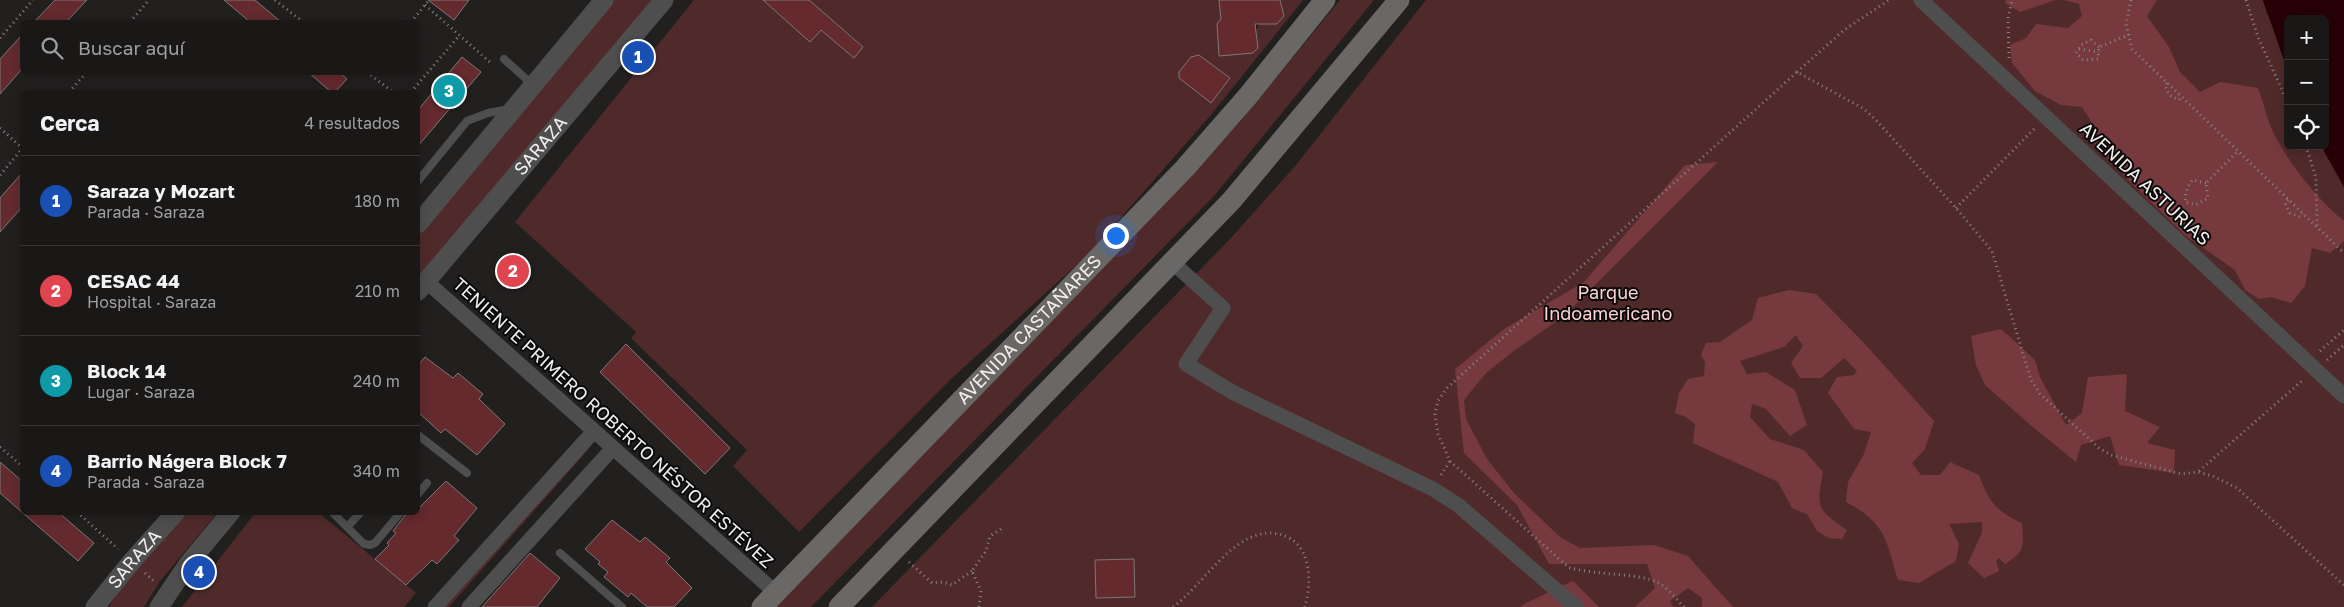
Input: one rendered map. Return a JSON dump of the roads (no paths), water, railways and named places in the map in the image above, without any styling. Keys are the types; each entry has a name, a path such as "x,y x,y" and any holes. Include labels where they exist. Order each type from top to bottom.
{"main road":[{"name":"AVENIDA CASTAÑARES","path":"769,600 1184,168 1248,96 1325,0"},
{"path":"839,607 1232,200 1398,0"}],"street":[{"path":"420,222 604,0"},
{"name":"SARAZA","path":"422,286 664,0"},
{"name":"AVENIDA ASTURIAS","path":"1921,0 2344,396"},
{"path":"1172,262 1223,308 1186,364 1234,394 1433,489 1458,505 1576,607"},
{"name":"TENIENTE PRIMERO ROBERTO NÉSTOR ESTÉVEZ","path":"422,286 613,448 769,600"},
{"path":"434,607 594,431"},
{"path":"469,607 613,448"},
{"name":"SARAZA","path":"95,607 171,515"},
{"path":"160,607 188,564 229,515"}],"lane":[{"path":"504,58 533,85"},
{"path":"420,179 467,121 488,112 514,108"},
{"path":"420,437 467,473"},
{"path":"420,492 427,483"},
{"path":"335,515 364,544 370,545 375,542 398,515"},
{"path":"347,527 358,515"},
{"path":"560,553 622,607"}],"place":[{"name":"Saraza y Mozart","path":"638,57"},
{"name":"Block 14","path":"449,91"},
{"name":"CESAC 44","path":"513,271"},
{"name":"Barrio Nágera Block 7","path":"199,572"}],"park label":[{"name":"Parque Indoamericano","path":"1608,303"}]}
